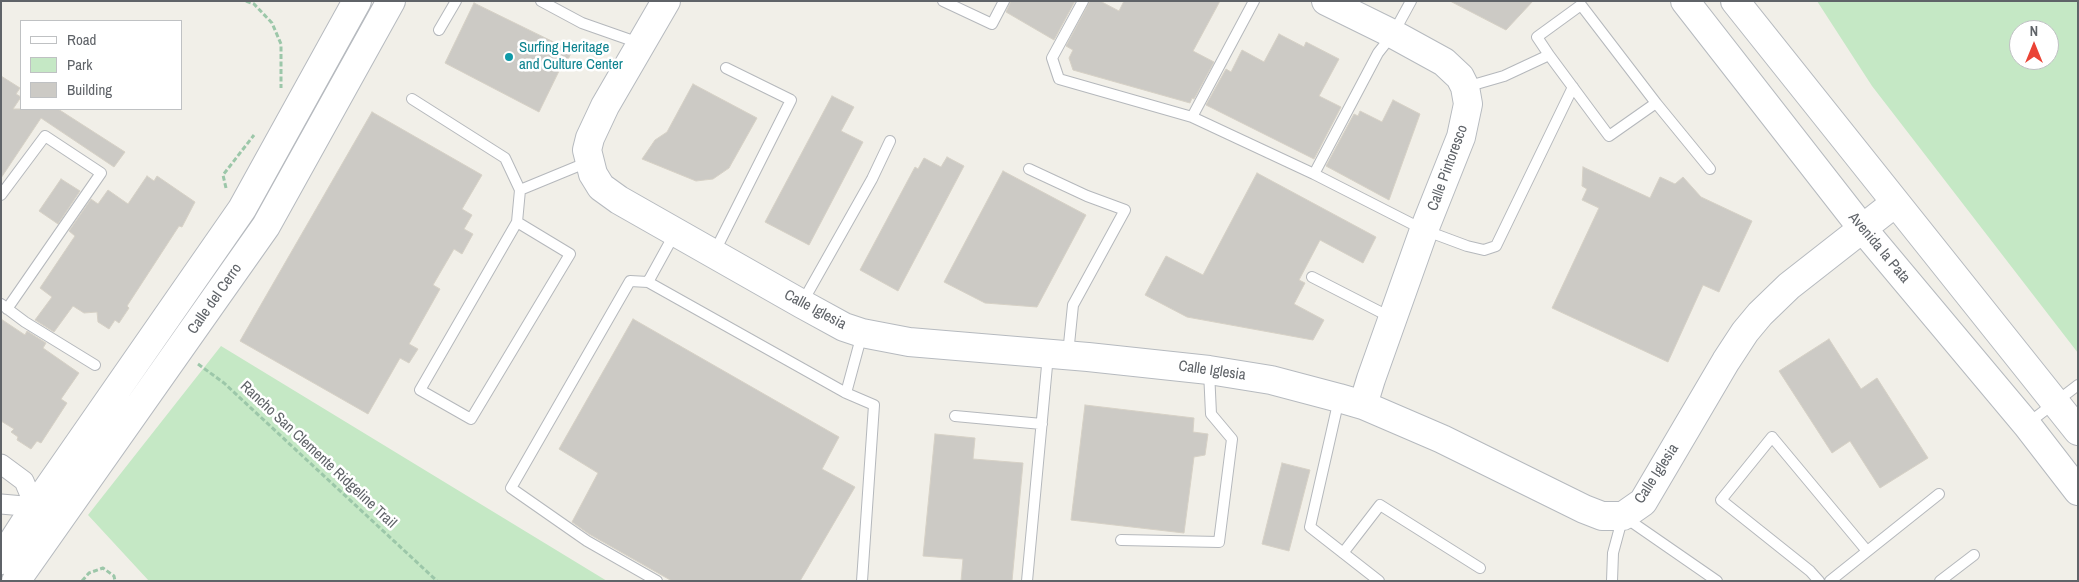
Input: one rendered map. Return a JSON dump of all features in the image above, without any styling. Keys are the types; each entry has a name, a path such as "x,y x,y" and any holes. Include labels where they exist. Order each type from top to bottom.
{"main road":[{"name":"Calle del Cerro","path":"16,581 46,514 242,209 357,1"},
{"name":"Calle del Cerro","path":"1,560 46,514 179,351 266,226 391,1"},
{"name":"Calle Iglesia","path":"666,1 590,138 587,150 593,174 601,187 609,194 802,304 844,327 862,333 909,342 1209,370 1271,380 1351,402 1442,439 1593,514 1602,516 1623,516 1643,502 1726,361 1745,332 1760,314 1789,286 1895,203"},
{"name":"Avenida la Pata","path":"1685,1 1862,228 2027,425 2078,490"},
{"path":"1735,1 2078,431"},
{"path":"1344,5 1444,62 1460,77 1465,87"},
{"name":"Calle Pintoresco","path":"1351,402 1393,318 1463,129 1468,104 1465,87"}],"street":[{"path":"1,464 24,482 46,514"},
{"path":"1,504 46,514"}],"lane":[{"path":"439,30 456,1"},
{"path":"541,1 582,23 642,44"},
{"path":"943,1 992,24 1004,1"},
{"path":"1083,1 1052,58 1059,78 1192,117 1314,174 1424,230 1475,249 1484,250 1496,246 1573,87"},
{"path":"1192,117 1254,1"},
{"path":"1314,174 1378,53 1393,34 1411,1"},
{"path":"1656,103 1609,136 1537,37 1578,3 1710,169"},
{"path":"1465,87 1504,76 1549,55"},
{"path":"713,254 791,100 726,68"},
{"path":"412,99 505,158 520,190 517,222 420,390 471,419 570,254 517,222"},
{"path":"1,195 45,136 101,174 4,306 95,365"},
{"path":"802,304 872,179 890,141"},
{"path":"520,190 589,161"},
{"path":"1028,581 1042,424 1058,355 1073,305 1125,210 1087,196 1029,169"},
{"path":"648,282 675,232"},
{"path":"1312,277 1393,318"},
{"path":"657,581 587,541 511,488 630,281 648,282 846,393 874,405 862,581"},
{"path":"846,393 862,333"},
{"path":"1121,540 1219,542 1232,439 1211,414 1209,370"},
{"path":"2027,425 2078,385"},
{"path":"1351,402 1310,527 1379,581"},
{"path":"955,416 1042,424"},
{"path":"1819,581 1810,571 1720,500 1772,437 1868,551"},
{"path":"1830,581 1938,494"},
{"path":"1343,553 1380,505 1480,568"},
{"path":"1612,581 1613,553 1623,516 1717,581"},
{"path":"1940,581 1974,555"}],"path":[{"name":"Rancho San Clemente Ridgeline Trail","path":"179,351 224,384 437,581"},
{"path":"82,581 90,573 103,568 114,576 115,581"}],"green space":[{"path":"1817,1 2078,1 2078,353 1872,86"},
{"path":"221,346 607,581 149,581 88,515"}],"building":[{"path":"1011,1 1075,1 1054,40 1006,12"},
{"path":"1090,1 1100,1 1119,11 1124,1 1220,1 1193,51 1214,62 1194,99 1192,98 1190,103 1073,70 1069,58 1073,50 1066,46"},
{"path":"1450,1 1533,1 1506,30"},
{"name":"Surfing Heritage and Culture Center","path":"474,3 572,51 564,68 560,69 539,112 445,63"},
{"path":"1279,34 1304,47 1306,42 1339,59 1319,96 1341,107 1314,159 1206,105 1226,69 1231,72 1242,50 1264,62"},
{"path":"1,76 20,88 16,94 20,98 13,109 60,110 125,152 114,167 41,118 1,178"},
{"path":"693,84 757,118 729,168 713,179 696,181 642,159 655,140 667,132"},
{"path":"832,96 854,107 841,131 863,142 809,245 765,222"},
{"path":"1393,100 1420,114 1389,200 1326,166 1354,114 1358,116 1360,111 1382,122"},
{"path":"372,112 482,175 462,209 472,215 464,229 473,234 462,254 454,249 433,285 440,289 409,344 418,349 409,363 400,358 368,414 240,341"},
{"path":"947,157 964,166 898,291 860,270 915,167 918,169 924,158 941,167"},
{"path":"1583,167 1650,198 1660,177 1675,184 1683,177 1701,197 1752,221 1719,292 1703,285 1668,362 1552,308 1599,208 1582,200 1587,189 1582,186"},
{"path":"1003,171 1086,215 1037,307 985,303 944,282"},
{"path":"1257,173 1376,237 1363,263 1320,240 1299,280 1305,283 1294,304 1324,320 1313,340 1187,317 1145,295 1166,256 1203,275"},
{"path":"147,176 154,181 157,176 195,202 182,227 179,226 127,306 129,308 119,323 115,320 109,329 98,322 97,312 84,313 73,306 54,332 35,320 52,297 40,288 75,236 69,231 91,199 98,204 108,190 128,204"},
{"path":"61,179 80,191 58,224 39,211"},
{"path":"1,319 25,335 27,331 46,343 43,348 79,373 61,399 67,403 41,443 37,441 31,449 17,440 18,437 11,432 14,429 1,421"},
{"path":"633,319 839,437 822,469 855,487 800,581 672,581 589,534 572,522 598,473 559,449"},
{"path":"1829,339 1861,389 1877,378 1928,458 1880,488 1850,441 1832,453 1779,371"},
{"path":"1085,405 1194,418 1193,432 1208,434 1205,455 1194,457 1184,533 1071,520"},
{"path":"935,434 975,438 973,459 1023,463 1012,581 961,581 963,559 923,556"},
{"path":"1282,463 1310,470 1289,551 1262,544"}],"place":[{"name":"Surfing Heritage and Culture Center","path":"509,57"}]}
